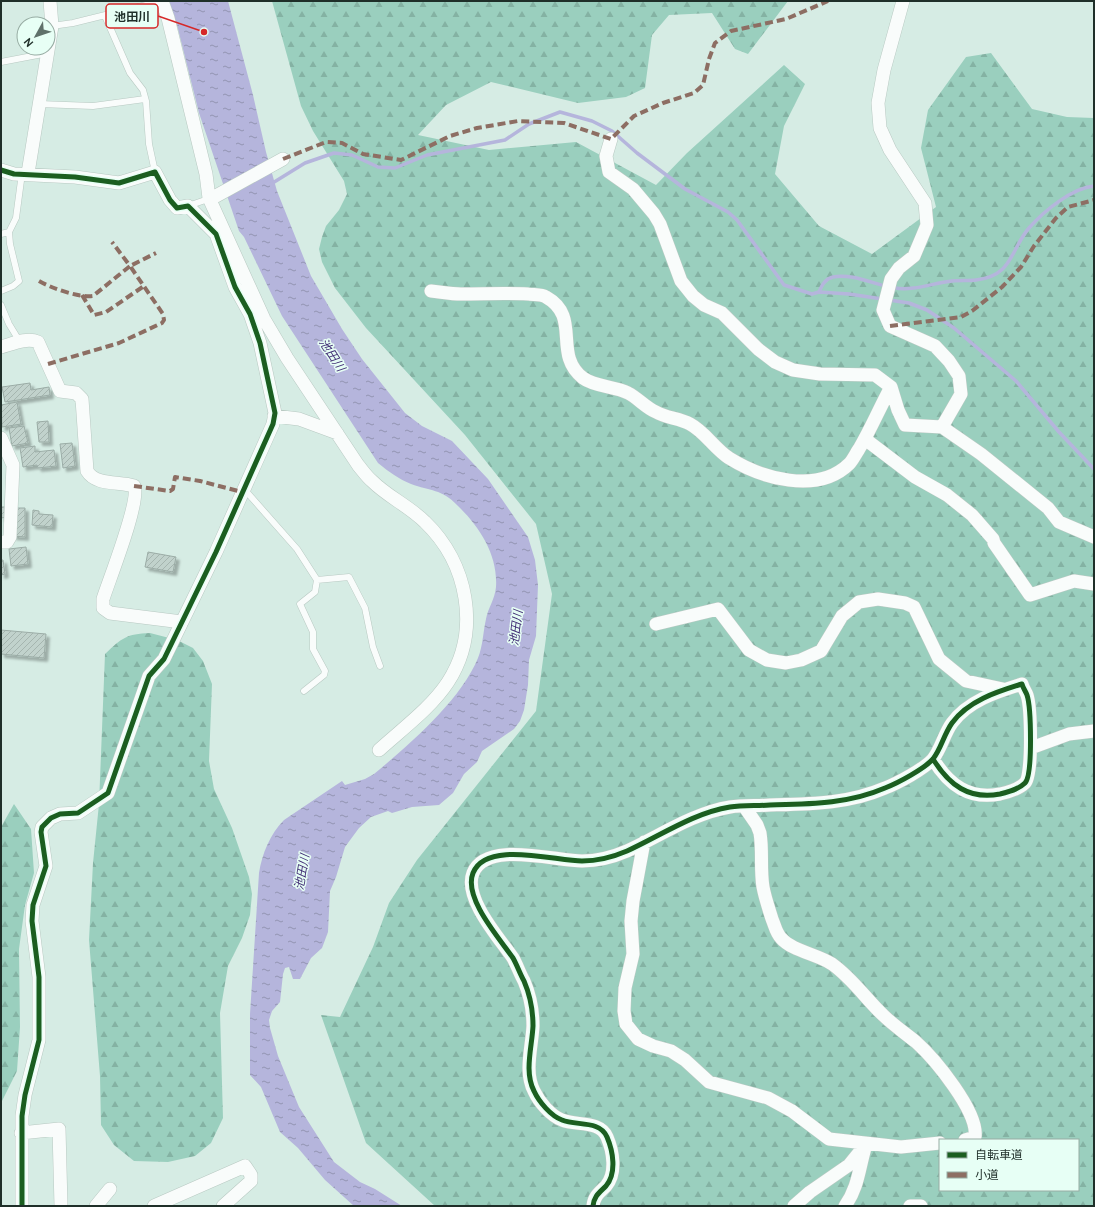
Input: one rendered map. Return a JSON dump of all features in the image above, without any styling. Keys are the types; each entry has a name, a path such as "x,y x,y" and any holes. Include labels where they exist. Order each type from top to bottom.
{"street":[{"path":"50,1 51,16"},
{"path":"162,1 213,197 264,318 287,358 358,465 372,481 410,508 426,522 438,537 460,573 467,612 466,638 458,663 448,682 435,699 380,750"},
{"path":"903,1 892,37 878,103 880,128 890,150 926,203 927,225 914,256 899,268 891,279 884,310 890,326 935,346 950,361 959,376 961,394 942,427"},
{"path":"25,173 47,56"},
{"path":"611,139 606,156 609,172 633,189 654,214 660,224 681,281 693,296 704,305 722,313 758,349 775,362 793,370 820,374 875,375 891,387 898,410 905,425 942,427 998,467 1048,508 1059,522 1094,537"},
{"path":"213,197 283,159"},
{"path":"1,170 14,174 25,173 119,182 154,172 170,200 178,208 188,206 216,234 235,287 250,314 260,343 274,416 273,424 216,552 164,659 149,676 108,793 78,813 60,814 51,818 45,823 41,832 46,866 33,905 32,921 39,977 38,1040 25,1095 21,1133 22,1206"},
{"path":"431,292 461,294 497,292 544,295 556,306 567,323 566,343 569,358 583,378 628,393 655,412 698,428 726,456 751,471 799,481 818,481 833,476 850,463 865,439 891,387"},
{"path":"1,347 34,340 38,342 60,391 76,393 82,399 87,471 97,480 134,486 136,490 131,512 103,599 103,608 110,613 182,622"},
{"path":"274,416 299,419 337,433"},
{"path":"1,438 13,465 10,537 7,542 1,542"},
{"path":"865,439 915,477 947,496 972,516 993,539 994,543 1030,595 1074,581 1094,584"},
{"path":"656,624 718,609 749,650 767,660 786,663 801,660 821,651 842,616 858,602 878,599 905,603 914,608 939,659 966,682 1003,689"},
{"path":"593,1206 595,1196 612,1177 613,1159 607,1137 598,1127 559,1119 544,1106 534,1091 530,1074 533,1023 527,989 515,961 484,916 473,895 471,880 478,864 485,859 493,857 525,854 573,861 594,860 624,852 707,813 731,807 819,804 850,800 888,788 905,779 933,759 952,723 978,700 1003,689 1022,684 1027,696 1031,748 1028,778 1025,783 1019,788 1006,793 992,796 980,796 966,792 952,783 940,771 933,759"},
{"path":"1031,748 1069,734 1094,731"},
{"path":"744,806 753,818 760,833 763,888 780,938 787,944 820,957 833,965 851,981 883,1016 917,1043 930,1056 962,1098 976,1133 975,1137 968,1139"},
{"path":"644,842 632,908 631,921 633,954 625,988 624,1004 626,1024 638,1039 653,1046 671,1051 685,1060 709,1082 768,1098 792,1111 829,1139 902,1147 939,1143"},
{"path":"21,1133 58,1129 61,1206"},
{"path":"794,1206 810,1192 850,1165 866,1144"},
{"path":"845,1206 854,1192 859,1178 866,1144"},
{"path":"154,1206 245,1166 251,1175 252,1181 224,1206"},
{"path":"96,1206 110,1189"},
{"path":"910,1206 921,1206"}],"lane":[{"path":"56,25 105,16 162,1"},
{"path":"105,16 119,44 130,73 143,90 146,99 149,144 154,172"},
{"path":"1,62 32,56"},
{"path":"39,104 93,106 146,99"},
{"path":"1,291 13,286 19,281 10,244 9,232 16,218 25,173"},
{"path":"188,206 213,197"},
{"path":"1,234 9,232"},
{"path":"1,305 9,324 20,342"},
{"path":"244,489 297,549 317,580 316,592 300,604 312,632 313,649 325,671 324,674 304,691"},
{"path":"317,580 349,577 365,608 373,647 380,666"}],"green space":[{"path":"272,1 788,1 748,54 735,49 712,13 669,15 652,35 645,88 626,97 578,103 491,82 446,105 418,135 489,150 576,142 656,185 687,153 784,65 805,84 784,126 775,174 819,226 872,254 936,207 921,148 928,110 966,57 991,53 1032,109 1067,117 1094,118 1094,1206 435,1206 366,1143 321,1015 340,1017 373,947 389,903 417,860 536,711 552,594 536,524 465,435 366,328 335,288 322,262 319,249 326,226 339,210 347,194 344,181 313,131 301,106"},
{"path":"150,633 177,640 193,648 203,661 212,684 209,761 214,789 232,828 249,877 252,894 250,915 242,938 228,966 220,1013 223,1118 211,1143 195,1156 168,1162 134,1161 114,1145 101,1125 100,1076 89,940 93,863 99,804 105,654 125,638 135,634"},
{"path":"14,804 31,829 34,873 25,905 19,949 20,1027 17,1071 1,1103 1,827"}],"water":[{"path":"169,1 228,1 277,191 311,276 342,329 362,359 405,413 422,426 452,441 488,479 528,537 535,560 538,585 536,636 529,660 528,685 524,710 520,721 514,729 482,751 477,762 464,774 453,793 439,805 412,807 392,813 388,811 371,817 359,828 345,847 330,891 328,932 322,948 311,958 300,979 293,979 289,967 285,968 280,1002 272,1011 269,1020 278,1056 299,1107 334,1162 360,1182 375,1189 402,1206 354,1206 325,1180 298,1148 280,1132 261,1087 250,1075 250,1014 259,873 267,845 284,820 342,781 345,785 365,779 374,774 418,736 460,690 480,653 487,615 496,587 494,564 491,553 480,532 451,500 441,493 407,482 394,475 378,463 282,316 244,237 239,231 199,113 177,25"}],"building":[{"path":"30,383 31,390 49,387 50,395 5,402 2,387"},
{"path":"17,402 21,424 2,427 1,405"},
{"path":"48,421 49,442 39,442 37,422"},
{"path":"24,426 28,443 12,446 9,428"},
{"path":"72,443 75,466 63,468 60,444"},
{"path":"35,446 35,452 54,450 56,466 38,468 37,465 23,467 20,448"},
{"path":"1,507 7,507 8,517 1,518"},
{"path":"13,508 25,508 25,537 13,536"},
{"path":"33,510 39,511 39,514 53,515 52,527 32,525"},
{"path":"26,547 28,564 11,566 9,549"},
{"path":"148,552 176,557 173,572 145,567"},
{"path":"1,560 3,560 5,574 1,575"},
{"path":"1,630 46,634 44,658 1,654"}],"waterway":[{"path":"271,184 305,163 334,153 352,155 378,167 395,168 427,155 505,140 529,124 560,112 592,121 612,131 637,153 685,189 728,212 737,220 784,285 812,294 819,292 849,294 909,303 927,310 954,328 1016,381 1059,432 1094,469"},
{"path":"819,292 828,279 841,276 902,289 916,288 952,281 988,278 1004,268 1029,228 1050,208 1077,191 1094,186"}],"marked path":[{"path":"283,159 326,142 342,143 363,154 401,160 450,136 477,128 518,121 564,123 611,139 634,116 663,103 694,93 703,85 709,59 715,43 731,31 786,19 828,1"},
{"path":"890,326 961,317 972,311 1002,287 1021,267 1034,246 1056,218 1068,207 1094,200"},
{"path":"39,281 65,292 93,296 130,266 112,242"},
{"path":"48,364 119,343 162,323 164,320 163,314 130,266 156,253"},
{"path":"82,295 94,315 106,312 144,286"},
{"path":"134,486 170,491 173,489 175,477 200,481 242,492"}],"cycle path":[{"path":"1,170 14,174 75,177 119,183 155,172 170,200 177,208 188,206 216,234 235,287 250,314 260,343 275,413 273,424 216,552 164,659 149,676 108,793 78,813 60,814 51,818 42,827 41,832 46,866 33,905 32,921 39,977 39,1040 25,1095 22,1116 22,1206"},
{"path":"593,1206 596,1197 606,1186 612,1175 613,1162 609,1143 604,1132 599,1128 587,1124 568,1122 558,1118 542,1104 534,1091 529,1076 529,1059 533,1026 532,1009 526,986 513,958 484,918 473,894 471,883 473,873 480,863 492,857 506,855 539,856 582,861 600,859 611,857 627,851 703,814 716,810 740,806 829,802 871,793 904,779 929,763 936,755 952,723 959,715 974,703 1002,690 1022,684 1027,695 1030,726 1028,777 1023,785 1014,790 1000,794 979,795 969,792 953,783 933,759"}],"place":[{"name":"池田川","path":"204,32"}]}
